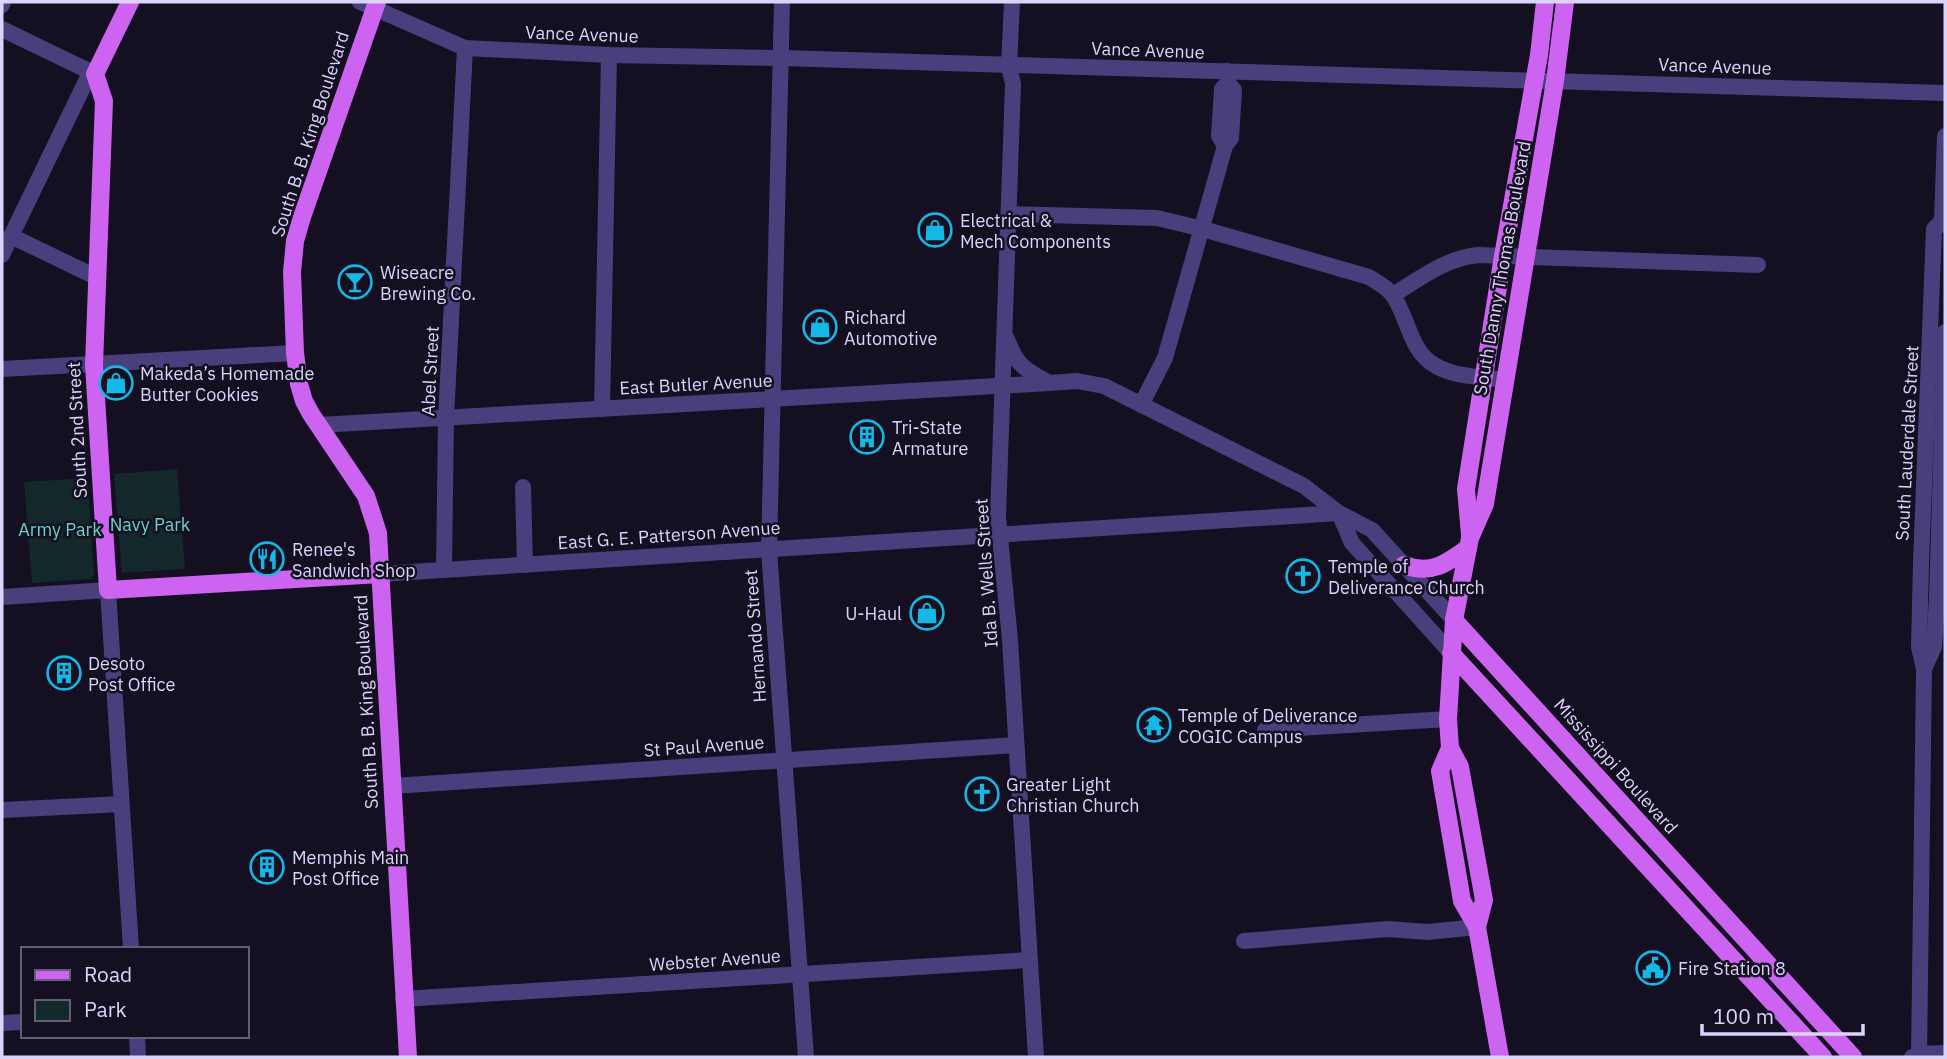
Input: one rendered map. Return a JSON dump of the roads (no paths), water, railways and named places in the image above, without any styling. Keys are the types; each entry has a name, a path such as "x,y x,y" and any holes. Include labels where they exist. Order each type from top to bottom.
{"main road":[{"path":"95,74 130,2"},
{"name":"South Danny Thomas Boulevard","path":"1469,543 1466,489 1503,256 1544,25 1545,2"},
{"name":"South Danny Thomas Boulevard","path":"1500,1057 1477,927 1484,900 1460,767 1450,748 1448,719 1451,653 1454,620 1469,543 1485,504 1555,81 1565,2"},
{"name":"South B. B. King Boulevard","path":"370,4 295,241 292,272 295,353 304,401 366,496 378,533 408,1057"},
{"name":"South 2nd Street","path":"95,74 104,101 94,365 108,590"},
{"path":"1404,565 1418,570 1448,563 1469,543"},
{"name":"East G. E. Patterson Avenue","path":"108,590 380,574"},
{"name":"Mississippi Boulevard","path":"1454,620 1853,1057"},
{"name":"Mississippi Boulevard","path":"1451,653 1823,1057"},
{"path":"1560,771 1577,754"},
{"path":"1696,919 1713,904"}],"street":[{"name":"Hernando Street","path":"782,2 769,550 806,1057"},
{"name":"Ida B. Wells Street","path":"1012,2 1009,66 1013,84 998,516 1036,1057"},
{"name":"Vance Avenue","path":"370,4 465,48 609,55 1009,66 1228,77 1534,80 1945,93"},
{"path":"2,29 95,74"},
{"name":"Abel Street","path":"444,570 446,418 465,48"},
{"path":"602,409 609,55"},
{"path":"2,255 9,229 87,79 95,74"},
{"path":"1141,405 1165,358 1203,229 1225,146 1219,136 1222,89 1228,77"},
{"name":"South Lauderdale Street","path":"1917,1056 1924,669 1919,648 1921,562 1938,299 1934,229 1944,223 1945,136"},
{"path":"1009,214 1157,218 1369,277 1392,295 1416,345 1436,366 1453,372 1505,380"},
{"path":"9,229 96,277"},
{"path":"1392,295 1462,257 1503,256 1758,265"},
{"path":"1004,330 1021,368 1049,383"},
{"name":"South Lauderdale Street","path":"1924,669 1934,647 1942,563 1945,332"},
{"path":"2,369 295,353"},
{"name":"East Butler Avenue","path":"318,425 1077,381"},
{"name":"Mississippi Boulevard","path":"1077,381 1104,386 1304,486 1339,513 1372,530 1454,620"},
{"path":"523,487 525,565"},
{"name":"Mississippi Boulevard","path":"1339,513 1352,543 1451,653"},
{"name":"East G. E. Patterson Avenue","path":"380,574 1339,513"},
{"path":"1921,562 1942,563"},
{"name":"East G. E. Patterson Avenue","path":"2,597 108,590"},
{"name":"South 2nd Street","path":"108,590 131,947"},
{"path":"1265,730 1448,719"},
{"name":"St Paul Avenue","path":"393,786 1016,745"},
{"path":"2,810 121,804"},
{"path":"1244,940 1388,929 1428,932 1477,927"},
{"name":"Webster Avenue","path":"403,999 1029,960"},
{"path":"2,1023 21,1022"},
{"path":"137,1038 138,1057"},
{"path":"1917,1056 1945,1053"}],"place":[{"name":"Electrical & Mech Components","path":"935,230"},
{"name":"Wiseacre Brewing Co.","path":"355,282"},
{"name":"Richard Automotive","path":"820,327"},
{"name":"Makeda’s Homemade Butter Cookies","path":"116,383"},
{"name":"Tri-State Armature","path":"867,437"},
{"name":"Renee's Sandwich Shop","path":"267,559"},
{"name":"Temple of Deliverance Church","path":"1303,576"},
{"name":"U-Haul","path":"927,613"},
{"name":"Desoto Post Office","path":"64,673"},
{"name":"Temple of Deliverance COGIC Campus","path":"1154,725"},
{"name":"Greater Light Christian Church","path":"982,794"},
{"name":"Memphis Main Post Office","path":"267,867"},
{"name":"Fire Station 8","path":"1653,968"}],"park label":[{"name":"Navy Park","path":"150,524"},
{"name":"Army Park","path":"60,529"}]}
